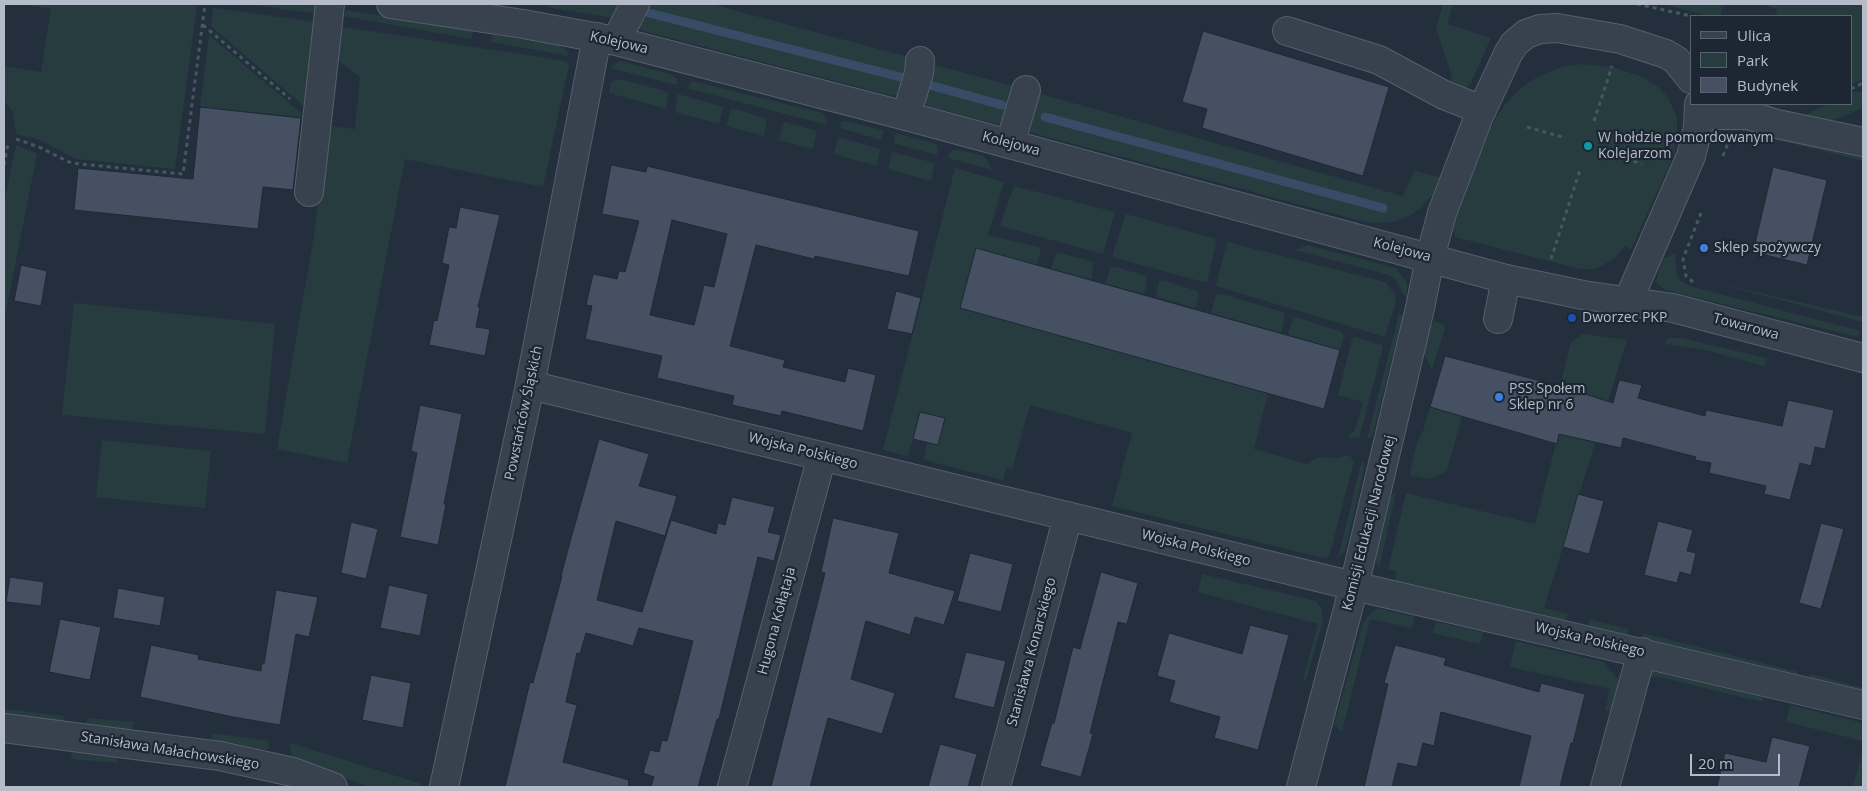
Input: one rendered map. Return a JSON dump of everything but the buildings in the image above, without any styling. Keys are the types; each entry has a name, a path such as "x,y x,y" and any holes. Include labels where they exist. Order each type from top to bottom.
{"street":[{"path":"309,192 330,4"},
{"name":"Kolejowa","path":"391,4 524,14 606,39 906,116 1506,279 1628,302"},
{"name":"Powstańców Śląskich","path":"444,787 606,39 635,4"},
{"name":"Komisji Edukacji Narodowej","path":"1301,787 1354,586 1442,213 1501,66 1514,44 1526,34 1540,29 1557,28 1620,39 1656,50 1676,60 1690,78"},
{"path":"1286,31 1379,60 1444,95 1482,110"},
{"path":"906,116 919,73 920,61"},
{"path":"1010,144 1026,90"},
{"path":"1628,302 1691,156 1698,128 1699,109 1748,116 1774,113 1863,142"},
{"path":"1498,319 1506,279"},
{"name":"Towarowa","path":"1628,302 1673,308 1863,358"},
{"name":"Wojska Polskiego","path":"530,385 1354,586 1863,705"},
{"name":"Hugona Kołłątaja","path":"732,787 822,456"},
{"name":"Stanisława Konarskiego","path":"996,787 1068,516"},
{"path":"1604,787 1642,652"},
{"name":"Stanisława Małachowskiego","path":"4,728 220,756 293,772 333,787"}],"path":[{"path":"16,139 39,147 71,163 183,174 205,4"},
{"path":"1640,4 1690,16"},
{"path":"203,24 293,102"},
{"path":"1594,121 1612,66"},
{"path":"1852,88 1863,83"},
{"path":"1857,86 1863,88"},
{"path":"1527,127 1562,137"},
{"path":"4,165 8,144"},
{"path":"1611,153 1642,164"},
{"path":"1548,266 1580,170"}],"green space":[{"path":"22,4 197,5 175,169 76,159 40,140 16,134 13,112 4,100 4,66 41,72 51,9"},
{"path":"246,4 302,4 318,6 319,14"},
{"path":"545,4 627,4 613,18 552,8"},
{"path":"643,4 711,4 912,58 900,93 893,96 644,31 638,28"},
{"path":"1443,4 1453,4 1447,24 1491,38 1471,83 1467,87 1461,88 1449,83 1452,77 1436,28"},
{"path":"1662,4 1724,4 1720,15 1705,15"},
{"path":"1760,4 1863,4 1863,79 1852,84 1852,15 1776,15 1777,9"},
{"path":"213,8 317,22 306,108 211,26"},
{"path":"346,10 473,31 471,39 344,16"},
{"path":"337,26 566,61 569,65 543,187 405,159 347,463 277,449 314,235 327,126 355,129 360,77 334,57"},
{"path":"209,35 301,113 301,117 200,107"},
{"path":"493,35 558,45 567,51 568,56 491,42"},
{"path":"621,61 673,75 677,79 677,85 610,68"},
{"path":"928,63 1017,87 1007,122 1000,125 928,106 923,102"},
{"path":"1583,64 1612,67 1640,76 1657,86 1667,96 1677,117 1677,138 1674,155 1631,249 1624,246 1616,257 1595,269 1580,269 1455,237 1453,227 1454,215 1496,117 1507,102 1522,87 1536,78 1564,66"},
{"path":"620,79 668,92 666,109 609,93 611,82"},
{"path":"692,81 823,113 827,120 827,125 687,88"},
{"path":"1855,91 1863,93 1863,108 1836,119 1815,124 1793,121 1826,105 1852,105 1852,92"},
{"path":"1034,92 1403,196 1414,171 1441,177 1437,189 1430,198 1407,217 1393,222 1365,222 1029,132 1025,129"},
{"path":"678,94 723,107 719,124 675,112"},
{"path":"732,108 767,119 764,136 726,126"},
{"path":"845,121 883,130 881,140 840,128 841,123"},
{"path":"784,122 817,131 813,149 779,140"},
{"path":"1745,123 1863,157 1863,161 1742,131"},
{"path":"896,133 933,143 938,147 937,155 893,143"},
{"path":"838,137 880,149 877,166 834,154"},
{"path":"16,145 37,154 4,322 4,204"},
{"path":"953,150 984,156 993,170 948,158"},
{"path":"892,152 935,163 931,181 888,169"},
{"path":"955,168 1004,182 988,235 1038,247 1041,251 1037,265 976,248 960,308 1268,393 1254,449 1307,464 1318,457 1342,458 1343,455 1350,456 1354,461 1329,557 1323,558 1112,506 1132,433 1030,405 1012,469 1006,468 1003,480 924,460 927,443 938,445 945,419 921,412 908,456 883,450"},
{"path":"1014,186 1115,212 1103,254 1000,226"},
{"path":"1126,214 1217,239 1207,283 1112,257"},
{"path":"1227,242 1385,282 1395,294 1396,302 1385,337 1216,286"},
{"path":"1307,245 1396,268 1407,283 1407,298 1404,296 1396,280 1389,275 1295,250"},
{"path":"1061,253 1094,262 1091,280 1051,269 1056,254"},
{"path":"1676,254 1677,275 1681,281 1690,286 1860,331 1858,337 1665,290 1656,282 1659,271 1664,258"},
{"path":"1116,267 1146,276 1144,294 1106,284 1110,268"},
{"path":"1162,280 1197,291 1199,294 1195,308 1156,297 1159,282"},
{"path":"1713,282 1863,317 1863,322"},
{"path":"1222,294 1283,312 1285,315 1281,333 1211,313 1216,295"},
{"path":"74,303 275,324 265,434 62,415"},
{"path":"1399,314 1403,315 1372,437 1367,439"},
{"path":"1293,317 1342,332 1344,337 1340,350 1288,335"},
{"path":"1436,322 1443,324 1445,328 1432,370 1424,354 1430,326"},
{"path":"1583,334 1627,340 1544,608 1568,614 1565,623 1395,583 1397,572 1388,569 1406,493 1535,524 1570,390 1560,386 1571,342"},
{"path":"1356,337 1382,345 1383,348 1359,438 1347,437 1355,430 1363,402 1338,395 1352,339"},
{"path":"1669,338 1681,338 1767,358 1765,366 1701,349 1665,344"},
{"path":"1430,407 1462,417 1447,470 1438,476 1428,479 1411,475 1410,473 1417,442 1423,431"},
{"path":"102,440 211,451 205,508 96,497"},
{"path":"1362,460 1365,466 1345,551 1338,558"},
{"path":"1396,493 1379,568 1376,555 1390,497"},
{"path":"1202,574 1316,601 1322,610 1323,621 1306,680 1303,679 1318,624 1198,592"},
{"path":"1376,609 1415,617 1412,628 1370,619 1342,732 1334,725 1363,623"},
{"path":"1589,619 1628,629 1626,638 1588,629"},
{"path":"1436,622 1483,632 1480,644 1432,633"},
{"path":"1643,633 1798,672 1797,677 1642,641"},
{"path":"1516,641 1603,662 1619,680 1621,687 1614,713 1605,710 1610,689 1510,667"},
{"path":"1651,671 1659,671 1764,697 1762,702 1655,676 1643,681"},
{"path":"1810,674 1863,688 1863,693 1808,681"},
{"path":"1790,705 1863,723 1863,741 1786,722"},
{"path":"5,709 64,716 63,725 4,718"},
{"path":"87,718 134,722 132,732 86,727"},
{"path":"213,733 269,741 268,750 211,740"},
{"path":"290,744 422,784 420,787 369,787 293,758"},
{"path":"1863,749 1863,787 1853,787"},
{"path":"72,750 117,756 117,763 71,759"}],"waterway":[{"path":"649,13 904,78"},
{"path":"933,86 1002,105"},
{"path":"1045,117 1383,208"}],"place":[{"name":"W hołdzie pomordowanym Kolejarzom","path":"1588,146"},
{"name":"Sklep spożywczy","path":"1704,248"},
{"name":"Dworzec PKP","path":"1572,318"},
{"name":"PSS Społem Sklep nr 6","path":"1499,397"}]}
